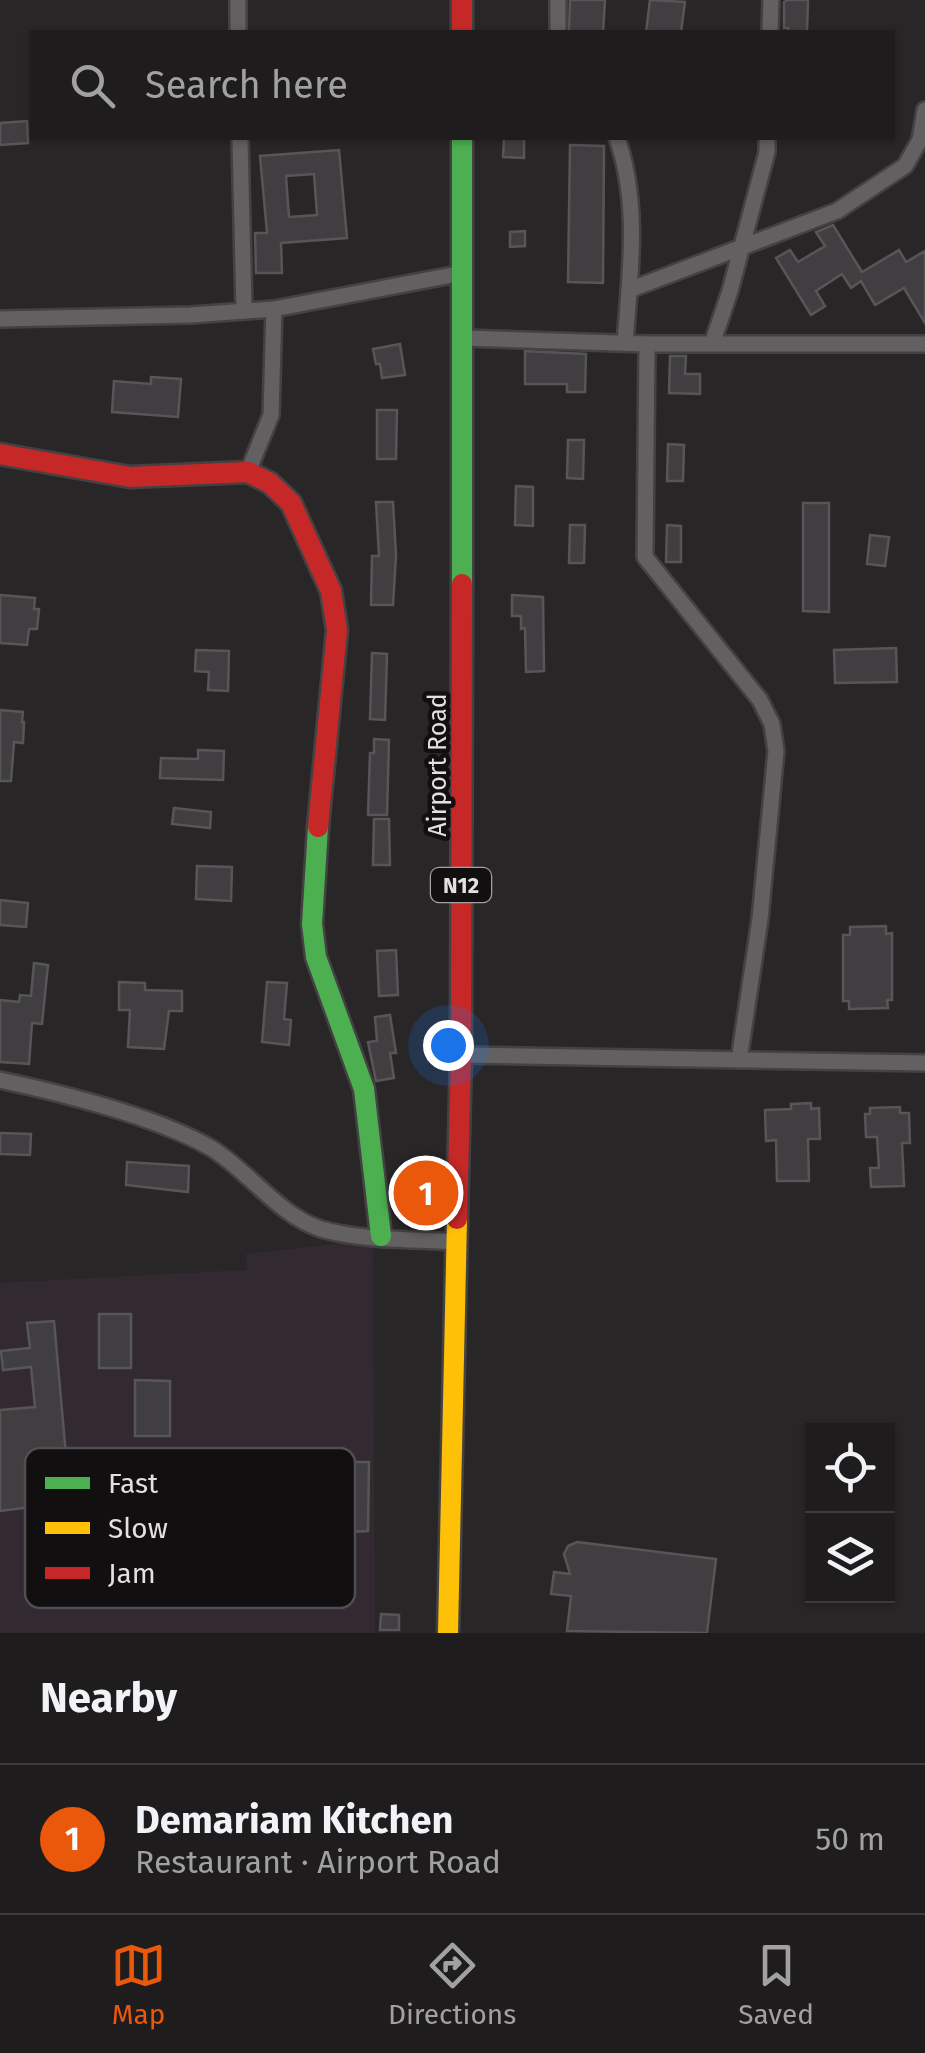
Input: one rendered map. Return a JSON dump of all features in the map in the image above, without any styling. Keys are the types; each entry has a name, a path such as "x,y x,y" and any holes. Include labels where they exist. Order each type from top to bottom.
{"main road":[{"path":"462,0 462,30"},
{"name":"Airport Road","path":"448,1633 461,1055 462,140"},
{"path":"0,454 130,477 248,472 270,482 291,503 332,591 337,630 313,883 316,957 364,1090 381,1236"}],"street":[{"path":"238,0 238,30"},
{"path":"558,0 558,30"},
{"path":"770,30 771,0"},
{"path":"629,290 837,211 905,166 920,140 925,110"},
{"path":"240,140 244,311"},
{"path":"618,140 629,172 632,206 625,343"},
{"path":"712,344 742,246 767,140"},
{"path":"0,319 274,309 462,273"},
{"path":"248,472 271,415 274,309"},
{"path":"464,338 647,344 925,344"},
{"path":"647,344 645,557 760,700 772,724 776,750 762,901 740,1060"},
{"path":"461,1055 925,1063"},
{"path":"0,1080 52,1091 177,1132 210,1148 300,1220 323,1230 458,1242"}],"shaded area":[{"path":"373,1240 375,1633 0,1633 0,1283 247,1270 246,1254"}],"building":[{"path":"570,0 605,0 603,30 569,30"},
{"path":"650,0 685,2 681,30 646,30"},
{"path":"808,0 807,30 784,28 784,2"},
{"path":"27,121 28,143 0,145 0,123"},
{"path":"504,140 524,140 524,158 503,157"},
{"path":"570,145 604,146 603,283 568,282"},
{"path":"339,150 347,238 281,243 282,273 256,273 255,233 267,233 260,156","holes":["314,174 317,215 289,217 286,176"]},
{"path":"833,225 862,272 899,250 906,262 925,251 925,323 904,288 875,305 861,281 851,288 842,274 816,291 825,306 811,315 776,258 790,250 798,262 825,246 816,232"},
{"path":"525,231 525,246 510,247 510,232"},
{"path":"400,344 405,375 382,378 373,349"},
{"path":"525,351 586,354 585,392 567,392 567,384 525,384"},
{"path":"670,356 686,356 685,374 700,374 700,394 669,393"},
{"path":"151,377 181,379 178,417 112,412 114,381 151,384"},
{"path":"377,410 397,410 396,459 377,459"},
{"path":"568,440 584,440 583,479 567,478"},
{"path":"668,444 684,445 683,481 667,481"},
{"path":"516,486 533,487 533,526 515,525"},
{"path":"376,502 393,502 393,605 371,605 372,556 379,556"},
{"path":"803,503 829,503 829,612 803,611"},
{"path":"570,525 585,525 584,563 569,563"},
{"path":"667,525 681,526 681,562 666,562"},
{"path":"870,535 889,537 885,566 867,564"},
{"path":"0,595 35,598 34,609 39,609 37,629 29,629 27,645 0,643"},
{"path":"512,595 543,597 544,671 526,672 525,628 521,629 521,616 512,616"},
{"path":"896,648 897,682 835,683 834,650"},
{"path":"196,650 229,651 228,691 208,690 209,672 195,671"},
{"path":"372,653 387,654 385,720 370,719"},
{"path":"0,710 23,712 23,743 14,742 11,781 0,781"},
{"path":"374,739 389,740 387,815 368,815"},
{"path":"198,750 224,751 223,780 160,778 161,758 198,759"},
{"path":"174,808 211,812 210,828 172,824"},
{"path":"374,819 389,819 390,865 373,865"},
{"path":"197,866 232,867 231,901 196,899"},
{"path":"0,900 28,903 26,927 0,925"},
{"path":"886,926 886,934 892,933 892,1000 887,1000 888,1008 849,1009 849,1001 843,1001 843,935 850,935 850,927"},
{"path":"396,950 398,995 379,996 377,951"},
{"path":"34,963 48,965 42,1024 32,1023 29,1064 0,1062 0,1000 19,1002 20,995 31,996"},
{"path":"119,982 145,983 145,990 182,991 182,1011 169,1011 164,1049 128,1047 130,1010 119,1010"},
{"path":"267,982 287,983 284,1019 291,1020 289,1045 262,1042"},
{"path":"390,1015 396,1053 390,1053 394,1078 376,1081 368,1042 377,1041 375,1017"},
{"path":"811,1103 811,1109 819,1108 820,1139 808,1139 809,1181 777,1181 776,1140 766,1141 765,1110"},
{"path":"900,1107 900,1113 909,1113 910,1143 902,1143 904,1186 871,1187 870,1168 879,1168 877,1137 866,1137 865,1114 870,1114 870,1108"},
{"path":"0,1133 31,1134 30,1155 0,1154"},
{"path":"127,1162 189,1166 188,1192 126,1185"},
{"path":"99,1314 131,1314 131,1368 99,1368"},
{"path":"54,1321 65,1448 25,1448 25,1508 0,1511 0,1410 35,1407 31,1367 3,1370 1,1351 30,1348 27,1323"},
{"path":"135,1380 170,1381 170,1436 135,1436"},
{"path":"355,1462 369,1462 368,1531 355,1532"},
{"path":"577,1542 716,1559 707,1633 567,1631 571,1596 551,1594 554,1572 570,1574 564,1554 568,1546"},
{"path":"381,1614 399,1615 399,1630 380,1630"}],"traffic: fast":[{"path":"462,140 462,584"},
{"path":"318,827 312,924 316,957 364,1089 381,1236"}],"traffic: slow":[{"path":"448,1633 457,1219"}],"traffic: jam":[{"path":"462,0 462,30"},
{"path":"0,454 130,477 248,472 270,483 291,503 331,591 337,630 318,827"},
{"path":"457,1219 462,584"}],"place":[{"name":"Demariam Kitchen","path":"426,1193"}]}
